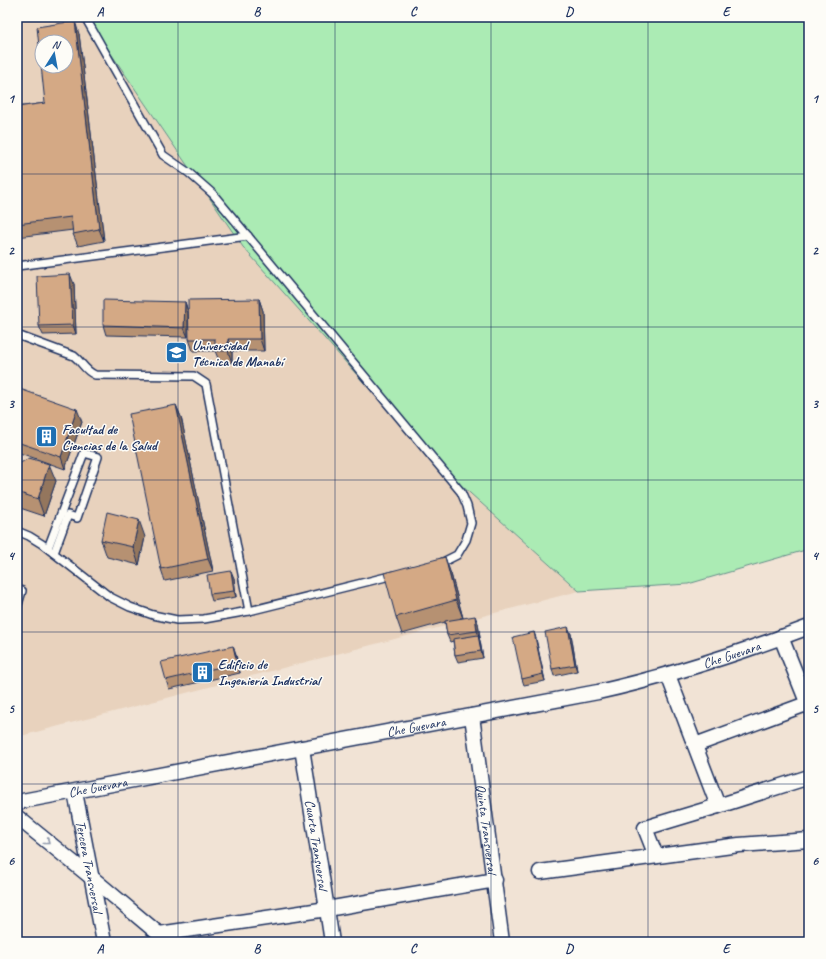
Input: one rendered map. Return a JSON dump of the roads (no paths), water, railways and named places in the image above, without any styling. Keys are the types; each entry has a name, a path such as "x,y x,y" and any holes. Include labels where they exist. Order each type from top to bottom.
{"street":[{"name":"Che Guevara","path":"17,802 598,692 668,675 734,654 809,627"},
{"path":"695,745 809,705 781,637"},
{"path":"668,675 718,806"},
{"name":"Quinta Transversal","path":"472,716 495,880 502,942"},
{"name":"Cuarta Transversal","path":"302,748 332,942"},
{"path":"656,856 644,828 809,777"},
{"name":"Tercera Transversal","path":"75,792 104,942"},
{"path":"17,817 163,938 495,880"},
{"path":"540,872 739,845 809,840"}],"lane":[{"path":"85,17 163,155 189,173 213,194 461,492 467,506 471,523 466,540 457,555 439,564 431,566"},
{"path":"17,266 248,236"},
{"path":"17,335 74,356 88,372 95,375 194,376 206,384 249,611"},
{"path":"48,548 84,452 98,457 77,518 68,515 54,553"},
{"path":"17,531 36,539 110,597 130,608 177,620 204,619 249,611 401,574"},
{"path":"17,589 22,591 17,608"}],"place":[{"name":"Universidad Técnica de Manabí","path":"177,353"},
{"name":"Facultad de Ciencias de la Salud","path":"47,437"},
{"name":"Edificio de Ingeniería Industrial","path":"203,672"}]}
